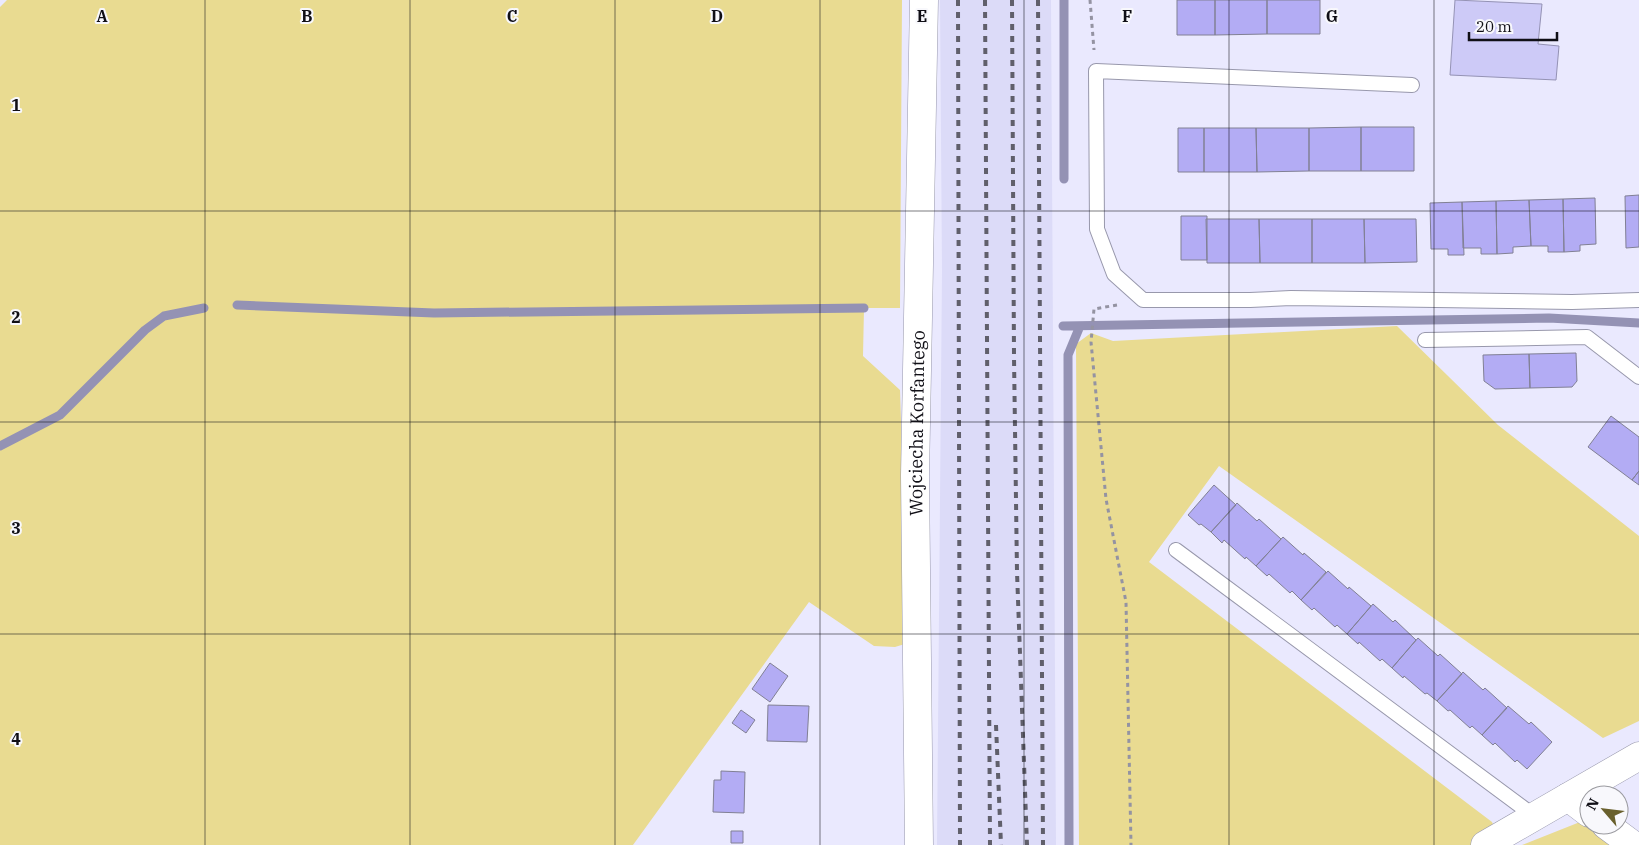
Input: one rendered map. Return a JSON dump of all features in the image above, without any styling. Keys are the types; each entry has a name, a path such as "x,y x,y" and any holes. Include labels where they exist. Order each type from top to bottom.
{"street":[{"name":"Wojciecha Korfantego","path":"920,845 915,476 924,0"},
{"path":"1485,845 1534,816 1578,805 1639,756"},
{"path":"1620,835 1633,845"}],"lane":[{"path":"1412,85 1096,70 1097,229 1114,274 1143,300 1292,298 1572,302 1639,300"},
{"path":"1425,340 1587,337 1639,377"},
{"path":"1176,550 1534,816"}],"path":[{"path":"1090,0 1096,70"},
{"path":"1094,309 1091,342 1106,499 1126,602 1131,845"}],"shaded area":[{"path":"7,0 902,0 900,308 864,308 863,356 900,390 908,643 895,647 874,646 809,602 633,845 0,845 0,7"},
{"path":"940,0 1051,0 1056,845 937,845 942,271"},
{"path":"1455,0 1542,4 1538,44 1559,46 1556,80 1450,75"},
{"path":"1397,326 1498,425 1639,536 1639,721 1603,738 1219,466 1149,562 1492,822 1503,845 1079,845 1076,344 1091,333 1113,341"},
{"path":"1579,822 1579,835 1598,835 1611,845 1522,845"}],"building":[{"path":"1177,0 1215,0 1215,35 1177,35"},
{"path":"1215,0 1267,0 1267,34 1215,35"},
{"path":"1267,0 1320,0 1320,34 1267,34"},
{"path":"1361,127 1414,127 1414,171 1361,171"},
{"path":"1361,127 1361,171 1309,171 1309,128"},
{"path":"1178,128 1204,128 1204,172 1178,172"},
{"path":"1204,128 1256,128 1257,172 1204,172"},
{"path":"1256,128 1309,128 1309,171 1257,172"},
{"path":"1639,195 1639,247 1626,248 1625,196"},
{"path":"1595,198 1596,244 1580,245 1580,251 1564,252 1563,199"},
{"path":"1563,199 1564,252 1548,252 1548,246 1531,246 1529,200"},
{"path":"1529,200 1531,246 1513,247 1513,253 1497,254 1496,201"},
{"path":"1496,201 1497,254 1481,254 1481,248 1463,248 1462,202"},
{"path":"1462,202 1464,255 1448,255 1448,249 1431,249 1430,203"},
{"path":"1181,216 1207,216 1207,260 1181,260"},
{"path":"1206,219 1259,219 1260,263 1207,263"},
{"path":"1259,219 1312,219 1312,263 1260,263"},
{"path":"1312,219 1364,219 1365,263 1312,263"},
{"path":"1364,219 1416,219 1417,262 1365,263"},
{"path":"1576,353 1577,381 1572,387 1530,388 1529,354"},
{"path":"1529,354 1530,388 1495,389 1484,381 1483,355"},
{"path":"1611,416 1639,437 1639,471 1632,480 1588,447"},
{"path":"1639,471 1639,485 1632,480"},
{"path":"1214,485 1236,505 1211,532 1201,524 1199,525 1188,515"},
{"path":"1237,503 1257,521 1259,519 1281,539 1256,566 1246,557 1245,559 1224,540 1222,543 1211,532"},
{"path":"1283,537 1326,572 1301,600 1292,591 1290,593 1269,574 1267,576 1256,566"},
{"path":"1328,571 1371,606 1347,634 1337,625 1335,627 1314,608 1312,610 1301,600"},
{"path":"1373,604 1393,622 1395,620 1416,640 1392,668 1382,659 1380,661 1347,634"},
{"path":"1418,638 1438,656 1440,654 1462,674 1437,701 1427,693 1425,694 1404,676 1403,678 1392,668"},
{"path":"770,663 788,676 770,702 752,689"},
{"path":"1463,672 1483,690 1485,688 1507,708 1482,735 1472,726 1470,728 1437,701"},
{"path":"768,705 809,706 807,742 767,741"},
{"path":"1508,706 1529,724 1531,722 1552,742 1527,769 1517,760 1515,762 1495,743 1493,745 1482,735"},
{"path":"741,710 755,720 746,733 732,723"},
{"path":"721,771 745,772 744,813 713,812 714,780 721,780"},
{"path":"731,831 743,831 743,843 731,843"}],"waterway":[{"path":"1064,0 1064,179"},
{"path":"237,305 434,313 864,308"},
{"path":"0,446 60,415 145,330 164,316 204,308"},
{"path":"1063,326 1549,318 1639,323"},
{"path":"1069,845 1068,355 1080,326"}],"railway":[{"path":"958,0 960,845"},
{"path":"985,0 990,845"},
{"path":"1012,0 1017,572 1027,845"},
{"path":"1038,0 1043,845"},
{"path":"996,725 1001,845"}]}
